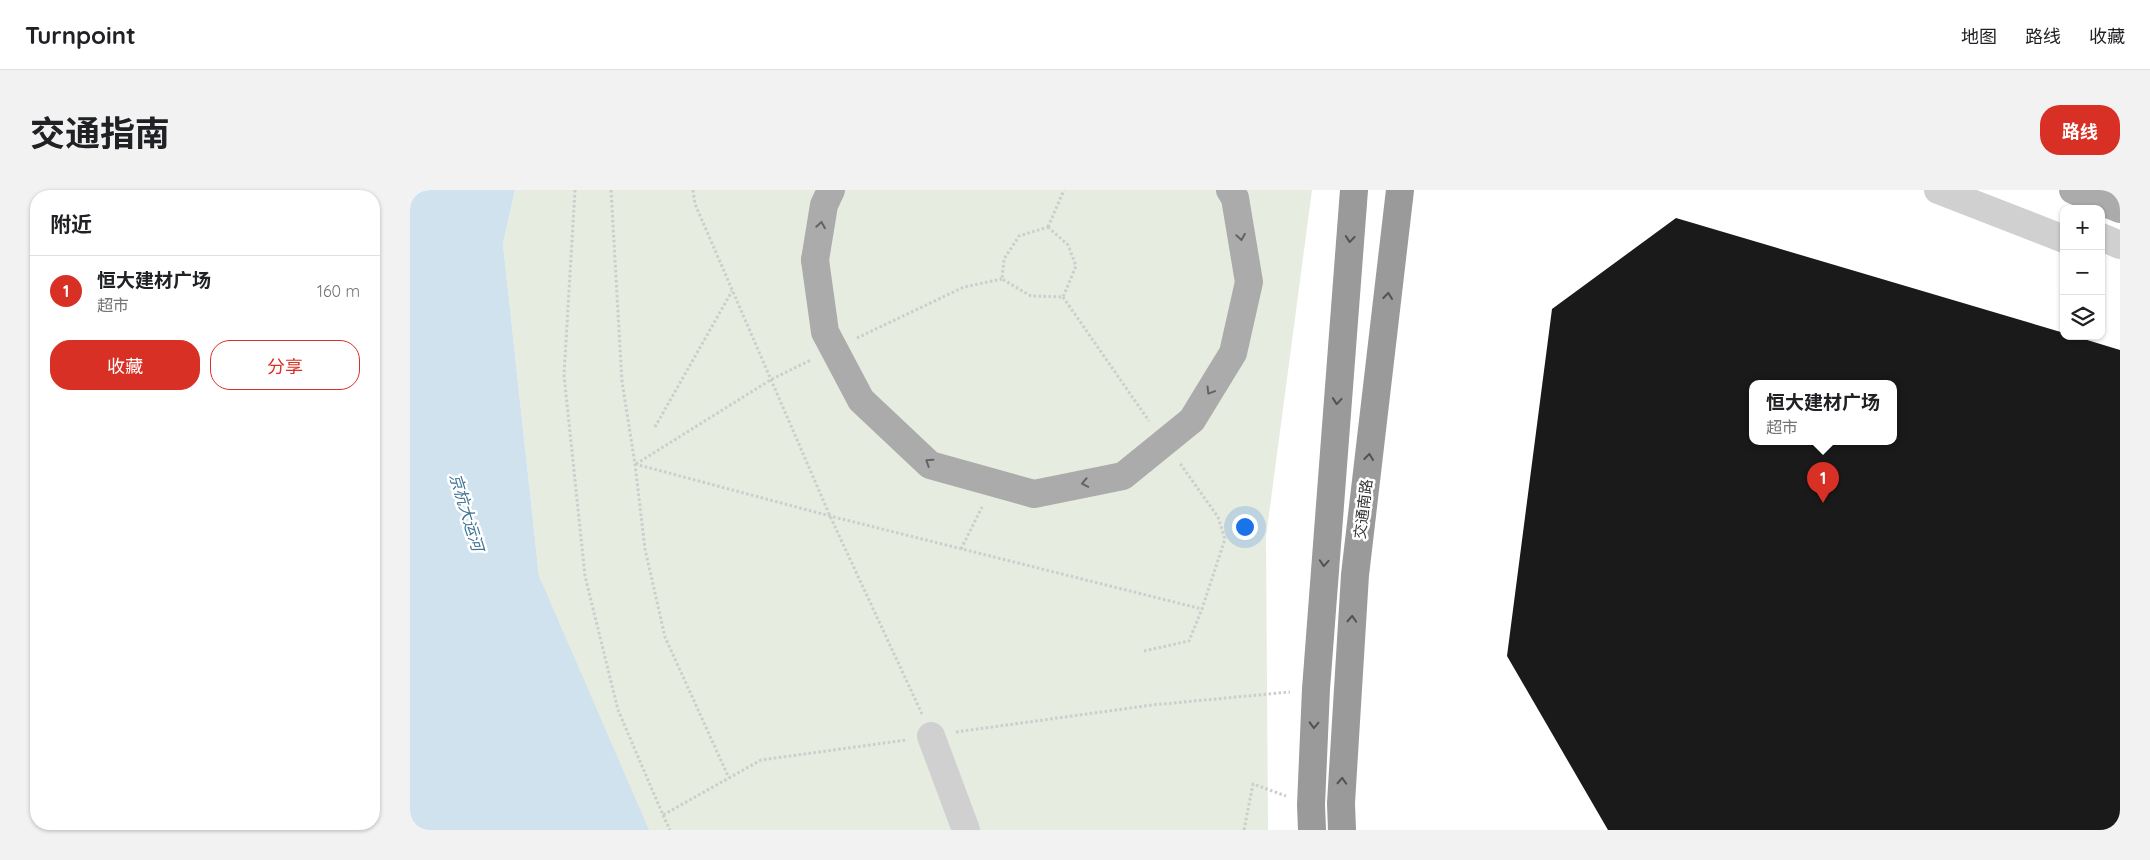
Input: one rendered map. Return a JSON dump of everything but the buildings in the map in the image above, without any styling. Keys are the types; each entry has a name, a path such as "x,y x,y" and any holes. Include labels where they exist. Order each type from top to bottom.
{"highway":[{"path":"1311,817 1316,689 1354,190"},
{"name":"交通南路","path":"1342,830 1341,804 1355,574 1400,190"}],"main road":[{"path":"831,190 824,206 816,260 825,332 861,400 930,464 1034,494 1123,476 1192,420 1233,353 1249,282 1235,198 1230,190"},
{"path":"2075,190 2120,209"}],"street":[{"path":"1938,190 2060,237"},
{"path":"1982,190 2060,220"},
{"path":"2073,205 2075,190"},
{"path":"2105,239 2120,245"},
{"path":"2105,255 2120,261"},
{"path":"927,726 966,830"}],"path":[{"path":"575,190 564,375 585,576 618,710 670,830"},
{"path":"611,190 622,382 635,464 645,549 665,637 729,778"},
{"path":"694,190 695,204 830,516 927,726"},
{"path":"1002,279 1004,259 1019,236 1048,227 1064,190"},
{"path":"1048,227 1068,244 1076,266 1063,297"},
{"path":"850,341 964,287 1002,279 1031,296 1063,297"},
{"path":"655,427 732,290"},
{"path":"1063,297 1154,428"},
{"path":"635,464 772,379 816,358"},
{"path":"1144,652 1189,641 1202,609 1225,539 1218,517 1178,460"},
{"path":"635,464 830,516 1202,609"},
{"path":"961,549 985,500"},
{"path":"664,815 761,760 927,726 1316,689"},
{"path":"1244,830 1253,784 1311,817"}],"shaded area":[{"path":"515,190 1312,190 1266,537 1268,830 640,830 539,576 503,244"}],"water":[{"name":"京杭大运河","path":"410,190 515,190 503,244 539,576 649,830 410,830"}],"place":[{"name":"恒大建材广场","path":"1823,503"}]}
